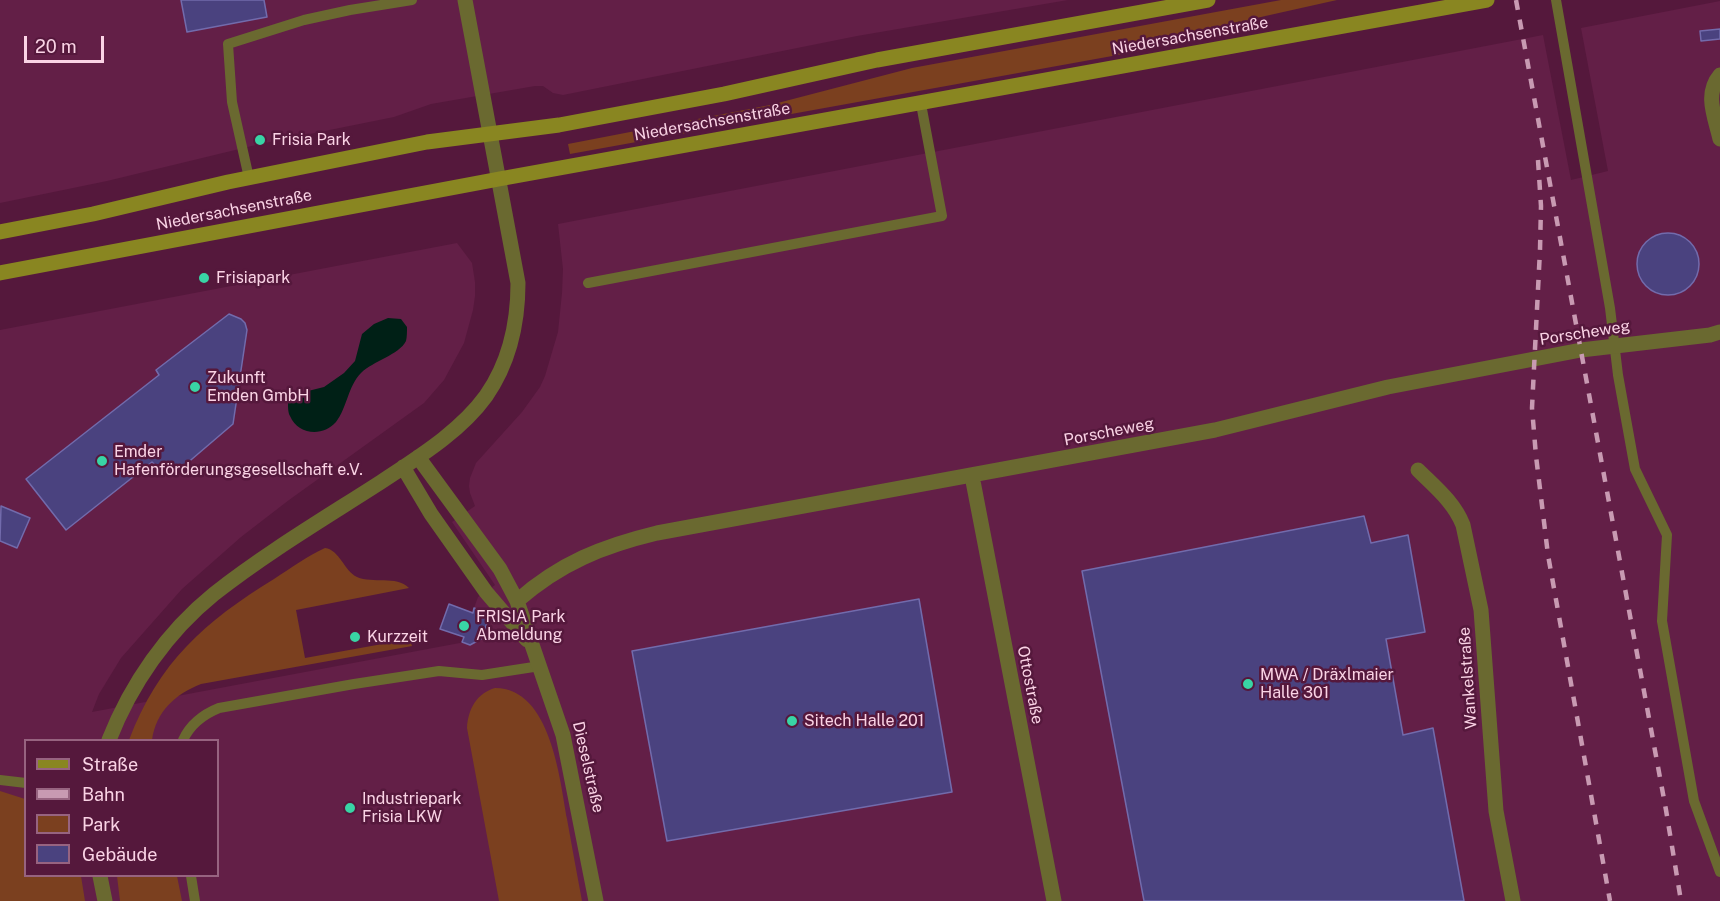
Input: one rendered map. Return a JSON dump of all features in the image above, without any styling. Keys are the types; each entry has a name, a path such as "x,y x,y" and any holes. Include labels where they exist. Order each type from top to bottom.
{"main road":[{"name":"Niedersachsenstraße","path":"0,232 426,142 559,125 724,94 877,60 1208,0"},
{"name":"Niedersachsenstraße","path":"0,273 499,179 921,104 1430,5 1487,0"}],"street":[{"path":"110,739 131,692 150,662 192,615 233,581 418,457 459,425 486,396 503,364 515,321 518,283 465,0"},
{"path":"1720,75 1713,84 1711,95 1720,139"},
{"name":"Porscheweg","path":"518,601 542,581 578,559 625,540 657,532 1215,430 1409,383 1581,350 1720,332"},
{"name":"Dieselstraße","path":"418,457 500,569 518,601 531,645 555,708 570,762 597,901"},
{"name":"Dieselstraße","path":"403,467 431,514 486,592 531,645"},
{"name":"Wankelstraße","path":"1418,470 1458,511 1463,525 1481,610 1496,811 1513,901"},
{"name":"Ottostraße","path":"972,476 1054,901"},
{"path":"100,877 105,901"}],"lane":[{"path":"249,178 232,102 228,44 304,20 412,0"},
{"path":"1556,0 1635,469 1667,536 1662,621 1694,801 1720,872"},
{"path":"588,283 942,216 921,104"},
{"path":"184,739 193,725 208,713 219,708 354,684 439,672 482,675 540,666"},
{"path":"0,780 24,783"},
{"path":"191,877 195,901"}],"shaded area":[{"path":"0,0 1068,0 857,36 563,95 553,93 543,86 535,86 431,104 394,117 260,144 107,181 0,203"},
{"path":"1720,1 1720,901 0,901 0,330 457,243 472,263 475,282 473,310 464,343 444,380 424,403 289,500 241,537 182,589 121,658 99,694 92,712 481,639 487,622 482,611 474,608 478,597 495,585 452,522 475,506 469,486 476,463 522,412 545,376 558,332 562,293 563,269 558,224 1543,35 1571,180 1608,171 1581,28"},
{"path":"388,318 401,319 407,327 406,341 403,346 361,373 353,384 340,416 331,427 311,432 299,427 289,415 288,403 296,394 324,387 344,373 355,361 362,334 374,324"}],"green space":[{"path":"1281,0 1337,0 1252,19 1198,38 1151,49 570,154 568,144 770,105 912,68"},
{"path":"325,548 338,556 357,577 398,582 409,588 296,610 305,658 410,639 412,646 201,684 183,693 168,705 158,721 152,739 129,739 154,688 186,646 226,611 305,558"},
{"path":"495,688 514,692 529,703 541,719 556,760 561,782 582,901 499,901 467,728 469,714 478,698"},
{"path":"0,791 24,799 24,877 81,877 85,901 0,901"},
{"path":"117,877 177,877 182,901 120,901"}],"building":[{"path":"181,0 264,0 267,17 187,32"},
{"path":"1720,29 1720,39 1701,41 1700,31"},
{"path":"1668,233 1680,235 1690,242 1697,252 1699,264 1697,276 1690,286 1680,293 1668,295 1656,293 1646,286 1639,276 1637,264 1639,252 1646,242 1656,235"},
{"path":"229,314 241,319 247,330 233,424 178,471 160,470 152,462 66,530 26,479 159,375 156,370"},
{"path":"1,506 30,518 17,548 0,541"},
{"name":"MWA / Dräxlmaier Halle 301","path":"1364,516 1371,543 1408,535 1425,632 1386,639 1403,735 1433,728 1464,901 1144,901 1082,571"},
{"name":"Sitech Halle 201","path":"919,599 952,792 667,841 632,651"},
{"name":"FRISIA Park Abmeldung","path":"449,604 473,613 474,608 482,611 487,623 481,639 470,645 462,642 464,637 440,629"}],"railway":[{"path":"1516,0 1681,901"},
{"path":"1538,160 1541,206 1540,250 1532,408 1536,456 1548,555 1610,901"}],"place":[{"name":"Frisia Park","path":"260,140"},
{"name":"Frisiapark","path":"204,278"},
{"name":"Zukunft Emden GmbH","path":"195,387"},
{"name":"Emder Hafenförderungsgesellschaft e.V.","path":"102,461"},
{"name":"FRISIA Park Abmeldung","path":"464,626"},
{"name":"Kurzzeit","path":"355,637"},
{"name":"MWA / Dräxlmaier Halle 301","path":"1248,684"},
{"name":"Sitech Halle 201","path":"792,721"},
{"name":"Industriepark Frisia LKW","path":"350,808"}]}
